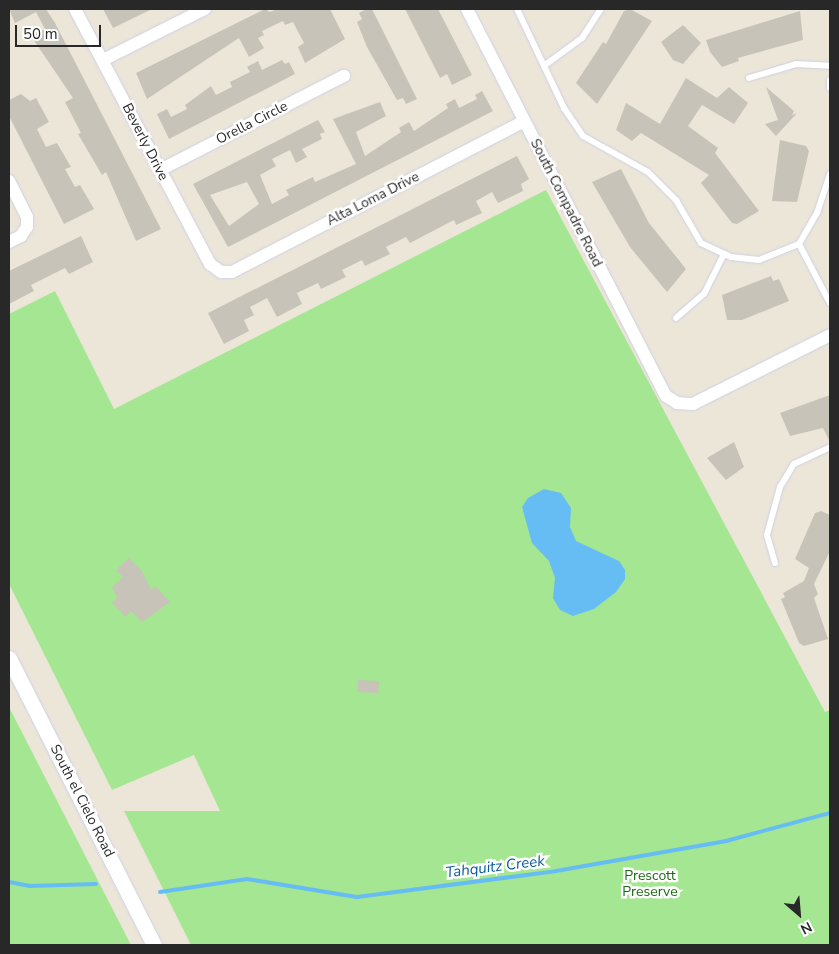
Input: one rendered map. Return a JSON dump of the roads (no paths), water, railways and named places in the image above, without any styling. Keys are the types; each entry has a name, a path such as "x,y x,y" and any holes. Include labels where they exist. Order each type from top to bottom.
{"street":[{"name":"Beverly Drive","path":"75,9 210,264 221,272"},
{"path":"103,60 205,9"},
{"name":"South Compadre Road","path":"467,9 666,396 677,403 693,404 830,335"},
{"name":"Orella Circle","path":"160,170 344,76"},
{"name":"Alta Loma Drive","path":"221,272 232,272 524,121"},
{"path":"9,181 27,217 27,227 9,242"},
{"name":"South el Cielo Road","path":"9,658 154,945"}],"lane":[{"path":"517,9 546,65 564,108 583,136 648,172 676,200 701,243 724,254 759,260 799,244 817,213 830,174"},
{"path":"546,65 582,38 601,9"},
{"path":"749,78 796,64 830,66"},
{"path":"830,80 830,88"},
{"path":"799,244 830,303"},
{"path":"676,318 704,294 724,254"},
{"path":"775,563 767,535 780,487 794,464 830,447"}],"water":[{"path":"544,489 561,493 571,508 570,527 576,541 619,561 625,570 625,579 616,592 594,609 573,616 560,610 553,598 555,578 549,561 532,543 522,507 528,498"}],"waterway":[{"name":"Tahquitz Creek","path":"160,892 247,879 357,897 556,871 726,841 830,813"},
{"name":"Tahquitz Creek","path":"9,882 29,886 96,884"}],"park label":[{"name":"Prescott Preserve","path":"650,884"}]}
